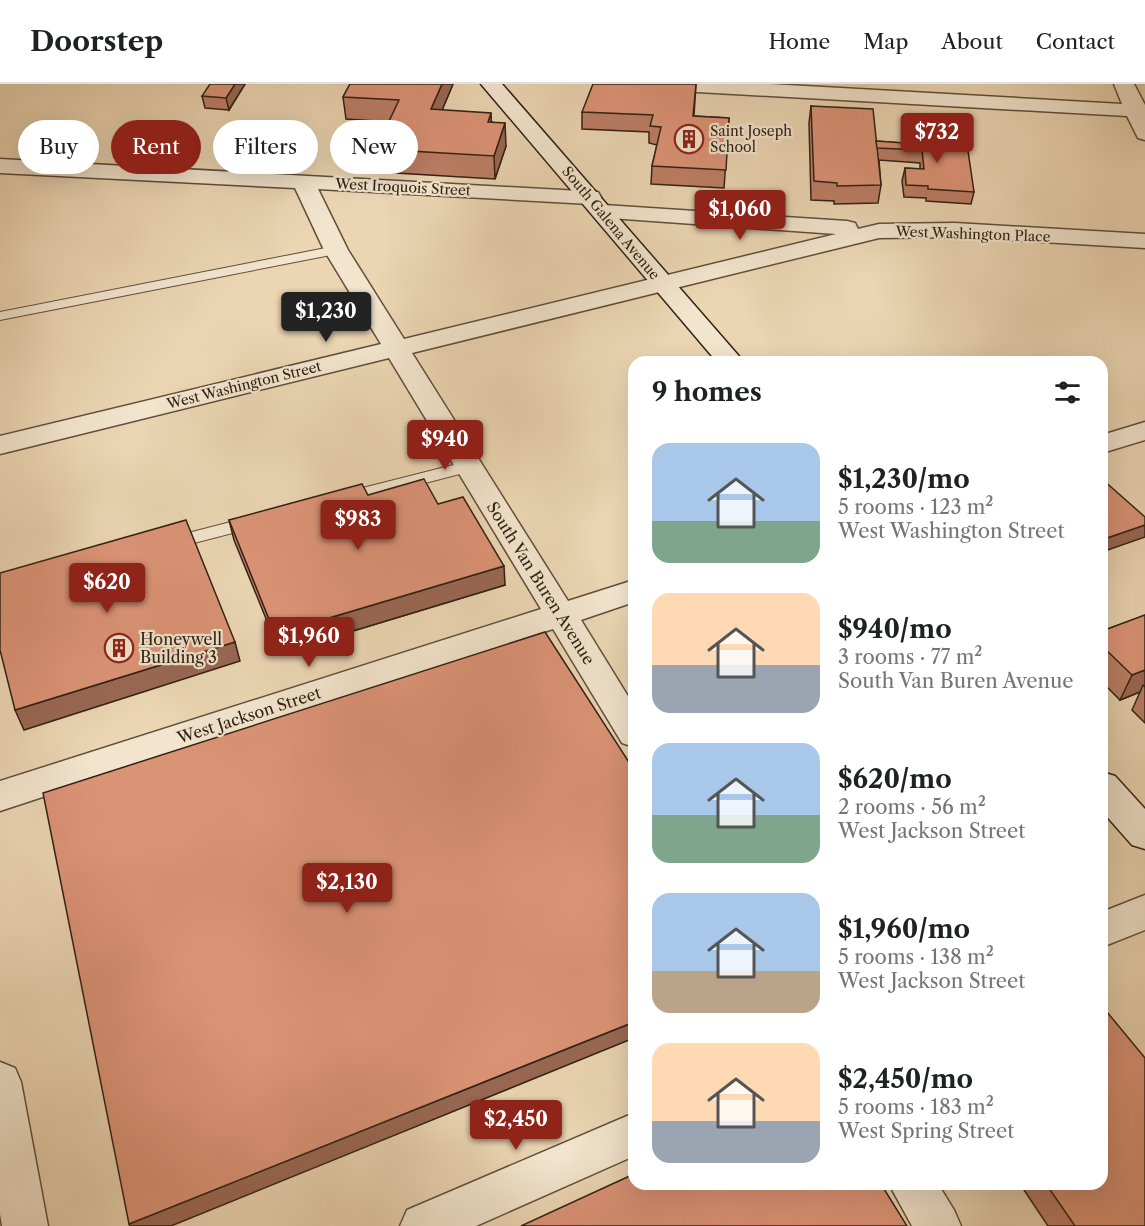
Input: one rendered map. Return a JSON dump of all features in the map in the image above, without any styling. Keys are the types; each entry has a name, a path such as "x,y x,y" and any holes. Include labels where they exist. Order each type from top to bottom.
{"street":[{"name":"South Galena Avenue","path":"491,84 597,204 726,356"},
{"path":"662,84 1140,110"},
{"path":"1124,84 1140,110 1145,134"},
{"name":"West Iroquois Street","path":"0,166 303,182 597,204 879,231"},
{"name":"South Van Buren Avenue","path":"303,182 336,250 628,724"},
{"name":"West Washington Place","path":"662,282 879,231 955,230 1145,242"},
{"name":"West Washington Street","path":"0,444 662,282"},
{"path":"1108,442 1145,430"},
{"name":"West Jackson Street","path":"0,796 628,593"},
{"path":"1108,793 1145,834"},
{"path":"1108,927 1145,912"},
{"path":"0,1082 26,1226"},
{"path":"423,1226 628,1137"},
{"path":"916,1190 938,1226"}],"lane":[{"path":"0,316 336,250"},
{"path":"320,504 469,466"},
{"path":"149,549 274,516"}],"building":[{"path":"210,84 235,84 226,98 202,96"},
{"path":"350,84 442,84 431,109 491,113 488,122 505,123 494,156 418,151 418,120 390,120 399,100 343,97"},
{"name":"Saint Joseph School","path":"593,84 696,84 693,116 729,118 726,170 652,166 661,127 650,126 653,115 582,112"},
{"path":"811,106 873,109 881,185 837,186 837,183 814,181"},
{"path":"918,131 945,133 947,150 968,151 974,192 906,185 905,168 924,169 922,150 877,148 876,141 919,144"},
{"path":"424,479 438,504 463,497 504,566 275,634 229,520 362,484 368,495"},
{"path":"1108,484 1145,517 1145,525 1108,538"},
{"name":"Honeywell Building 3","path":"186,520 235,642 15,710 0,650 0,573"},
{"path":"1145,615 1145,670 1132,675 1108,652 1108,629"},
{"path":"545,632 628,761 628,1024 129,1224 43,793"},
{"path":"1108,1013 1145,1058 1145,1226 1075,1226 1050,1190 1108,1190"},
{"path":"628,1177 628,1190 885,1190 907,1226 521,1226"}],"place":[{"name":"Saint Joseph School","path":"689,139"},
{"name":"Honeywell Building 3","path":"119,648"}]}
